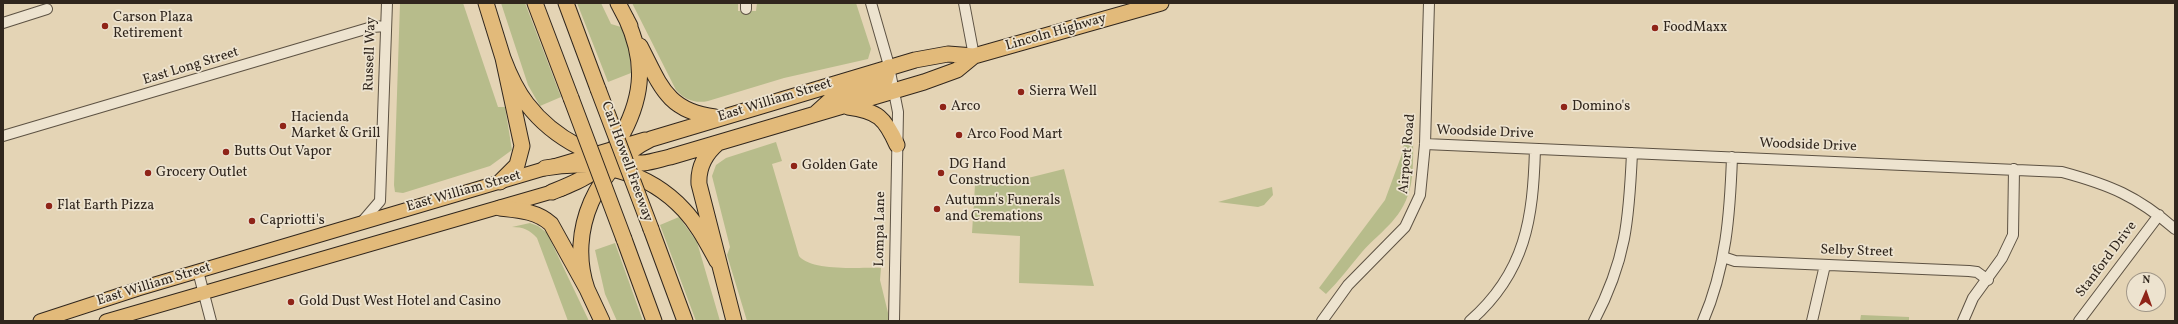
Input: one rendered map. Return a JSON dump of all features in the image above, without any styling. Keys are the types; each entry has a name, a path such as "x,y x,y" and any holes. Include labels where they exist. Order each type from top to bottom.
{"highway":[{"path":"486,3 502,58 522,146 517,165 500,182"},
{"name":"Carl Howell Freeway","path":"535,3 654,321"},
{"name":"Carl Howell Freeway","path":"566,3 685,321"},
{"path":"618,3 663,88 672,100 688,111 720,117"},
{"name":"Lincoln Highway","path":"889,67 939,55 974,56 1161,3"},
{"path":"587,289 581,260 582,231 591,202 633,111 639,84 637,46 626,18"},
{"name":"Lincoln Highway","path":"895,91 953,71 974,56"},
{"path":"502,58 516,88 535,114 562,136 653,185 676,202 697,227 718,261"},
{"path":"813,115 837,94 886,80 889,67"},
{"name":"East William Street","path":"552,192 584,178 641,144 662,134 889,67"},
{"name":"East William Street","path":"545,168 610,163 643,163 670,157 895,91"},
{"path":"843,106 869,110 877,115 887,124 897,145"},
{"path":"719,143 705,156 698,176 701,195 734,321"},
{"path":"500,208 531,213 549,222 559,236 602,321"}],"main road":[{"name":"East William Street","path":"40,321 198,271 545,168"},
{"name":"East William Street","path":"106,321 552,192"}],"street":[{"name":"Russell Way","path":"380,201 387,3"},
{"name":"Lompa Lane","path":"871,3 895,91 898,114 894,321"},
{"path":"964,3 974,56"},
{"name":"Airport Road","path":"1322,321 1348,285 1399,235 1409,221 1422,189 1425,144 1429,3"},
{"path":"3,22 47,9"},
{"name":"East Long Street","path":"3,136 372,28 386,26"},
{"name":"Woodside Drive","path":"1425,144 2062,172 2104,184 2140,201 2175,229"},
{"path":"1470,321 1498,290 1520,250 1532,209 1536,149"},
{"path":"1594,321 1610,290 1626,237 1632,153"},
{"path":"1704,321 1719,276 1728,230 1732,157"},
{"path":"1962,321 1974,298 2002,258 2012,234 2014,169"},
{"path":"359,224 369,216 380,201 393,209 403,210"},
{"name":"Stanford Drive","path":"2079,321 2159,215"},
{"name":"Selby Street","path":"1723,256 1735,261 1969,271 1977,272 1988,280"},
{"path":"1812,321 1825,264"},
{"path":"198,271 211,321"}],"green space":[{"path":"400,3 463,3 498,107 505,107 512,150 490,166 403,193 395,192 394,185"},
{"path":"501,3 525,3 561,97 540,106 528,85"},
{"path":"577,3 601,3 611,24 621,27 629,49 631,73 608,82"},
{"path":"632,3 738,3 738,11 756,11 757,3 856,3 871,49 868,59 784,78 708,101 699,102 686,98 676,90"},
{"path":"1409,129 1413,130 1413,171 1408,196 1403,206 1392,222 1362,252 1326,294 1319,288 1385,200 1403,151 1405,132"},
{"path":"776,142 782,161 772,164 799,256 805,261 825,267 881,268 880,280 890,321 747,321 727,255 730,247 712,176 716,165 726,158"},
{"path":"1064,169 1094,286 1019,283 1020,236 972,233 975,185 1000,185"},
{"path":"1272,187 1273,195 1264,205 1258,207 1218,202"},
{"path":"679,217 697,242 720,321 696,321 660,225"},
{"path":"530,223 538,226 547,233 589,321 568,321 537,238 526,230 512,227"},
{"path":"615,243 643,321 617,321 605,294 595,250"},
{"path":"1861,315 1909,317 1909,321 1860,321"}],"place":[{"name":"Carson Plaza Retirement","path":"105,26"},
{"name":"FoodMaxx","path":"1655,28"},
{"name":"Sierra Well","path":"1021,92"},
{"name":"Arco","path":"943,107"},
{"name":"Domino's","path":"1564,107"},
{"name":"Hacienda Market & Grill","path":"283,126"},
{"name":"Arco Food Mart","path":"959,135"},
{"name":"Butts Out Vapor","path":"226,152"},
{"name":"Golden Gate","path":"794,166"},
{"name":"Grocery Outlet","path":"148,173"},
{"name":"DG Hand Construction","path":"941,173"},
{"name":"Flat Earth Pizza","path":"49,206"},
{"name":"Autumn's Funerals and Cremations","path":"937,209"},
{"name":"Capriotti's","path":"252,221"},
{"name":"Gold Dust West Hotel and Casino","path":"291,302"}]}
